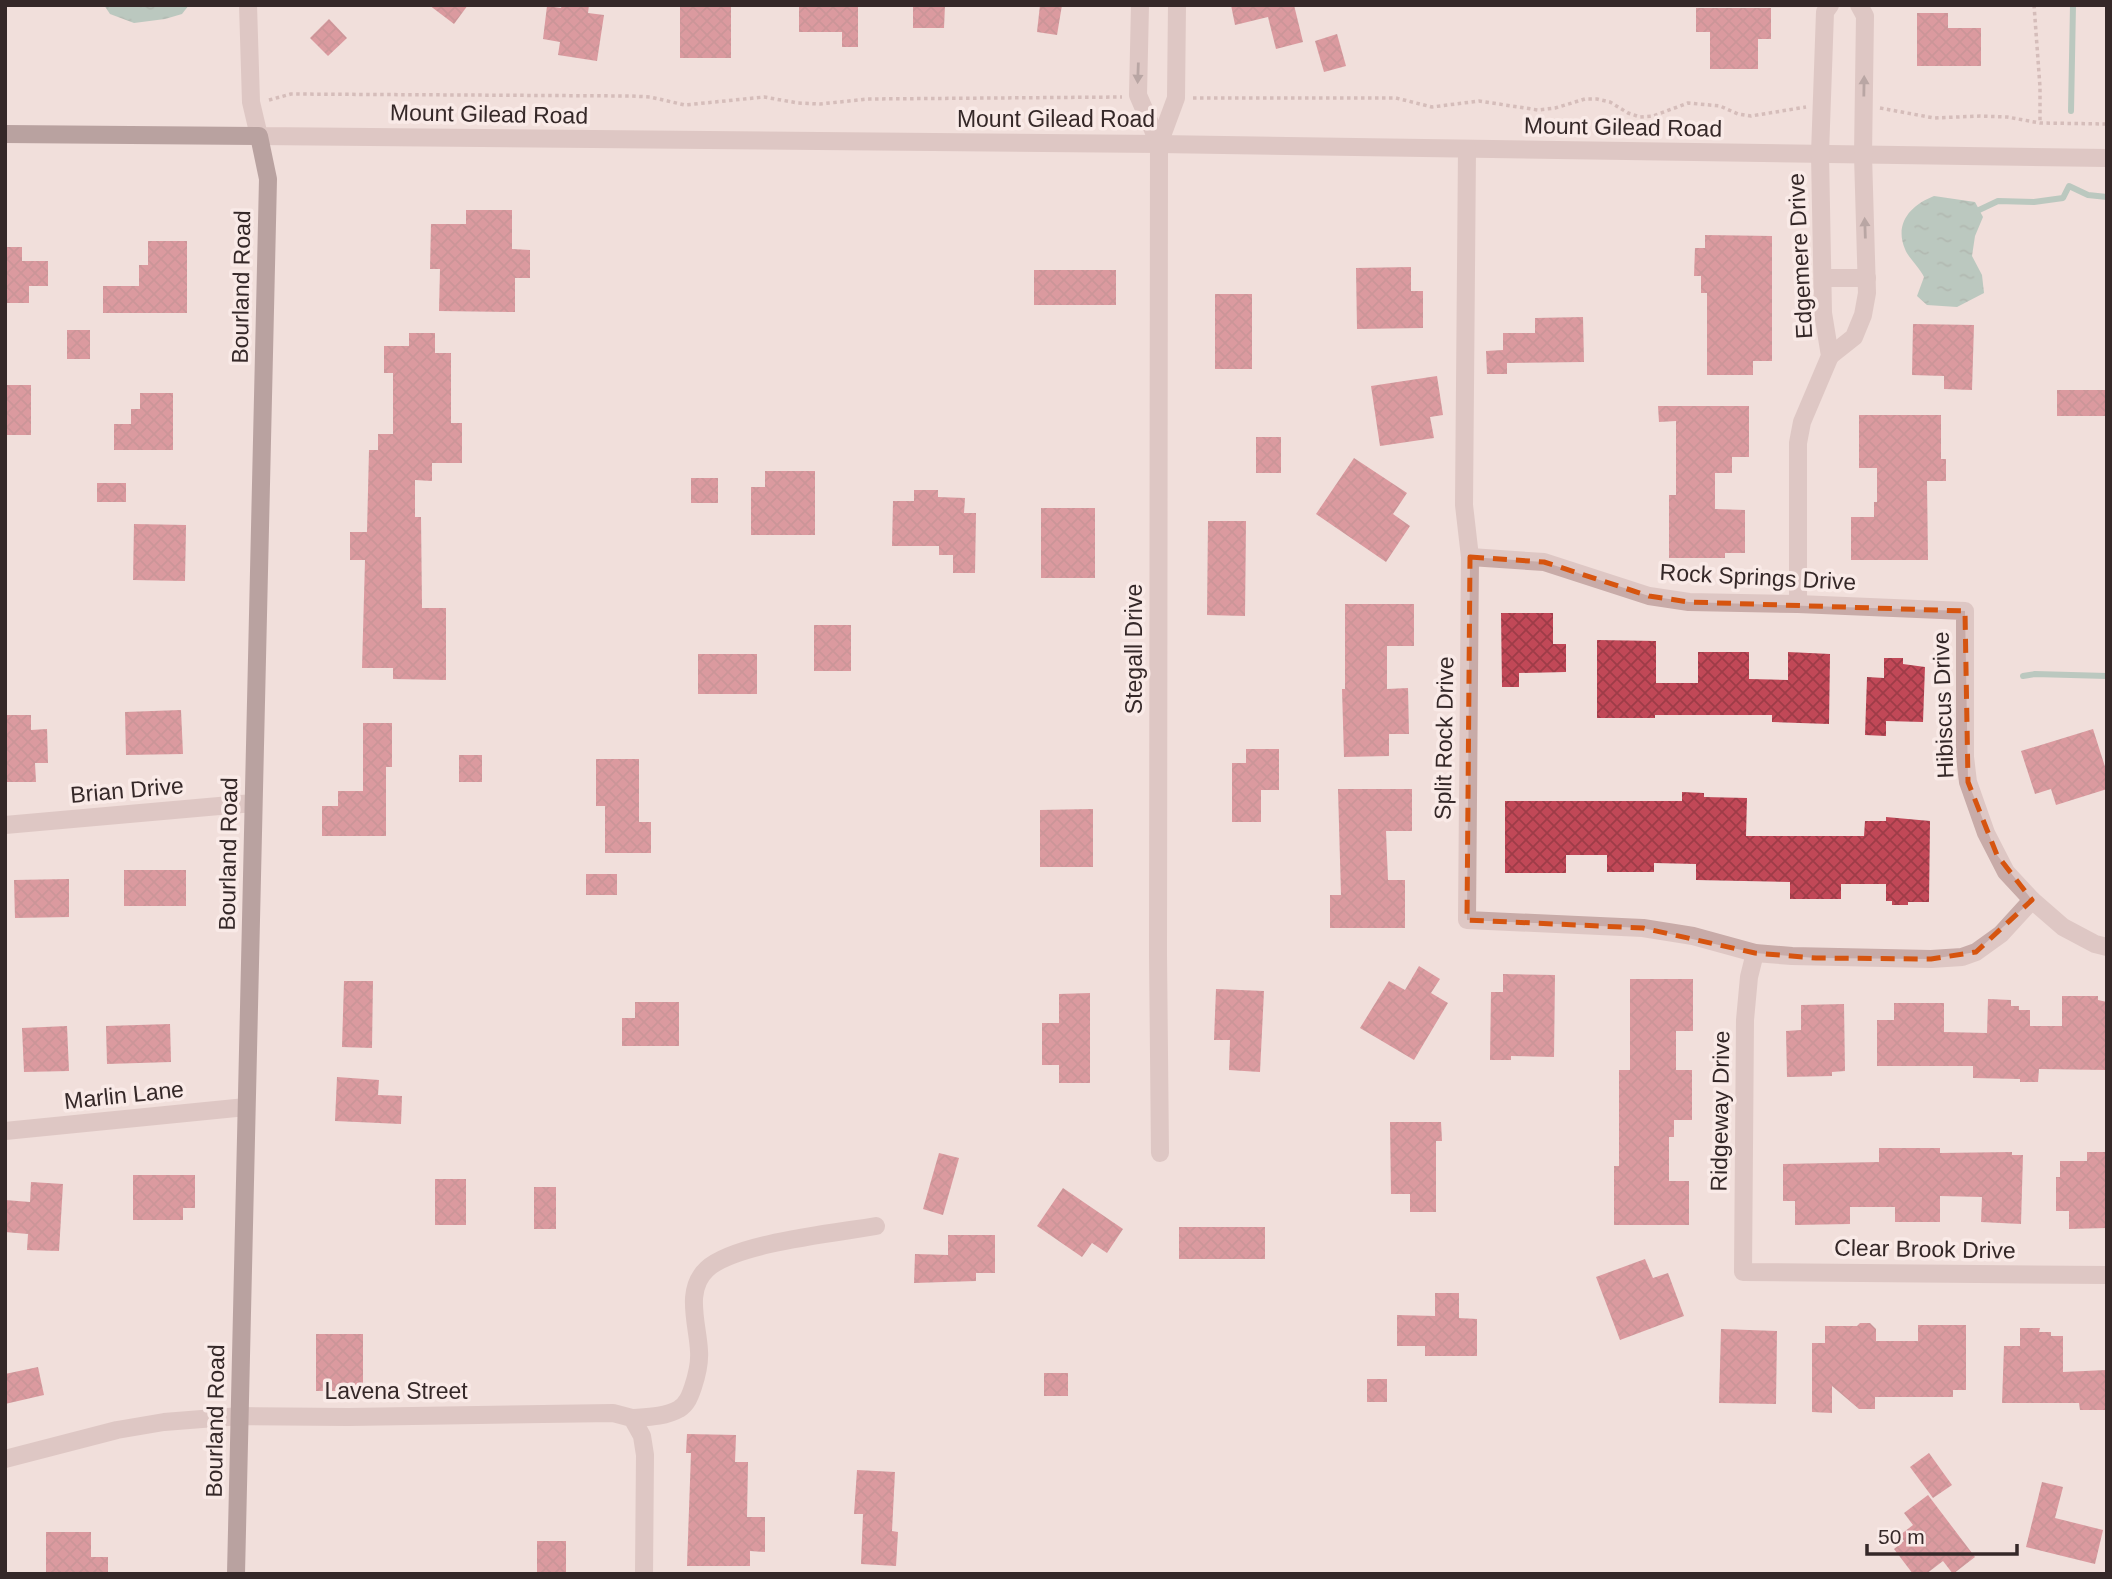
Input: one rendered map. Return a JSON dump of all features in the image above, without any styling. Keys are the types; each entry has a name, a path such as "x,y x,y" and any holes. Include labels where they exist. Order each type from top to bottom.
{"main road":[{"name":"Mount Gilead Road","path":"5,134 259,136"},
{"name":"Bourland Road","path":"236,1574 268,179 259,136"}],"street":[{"path":"248,5 251,102 259,136"},
{"path":"1140,5 1138,95 1159,144"},
{"path":"1159,144 1176,98 1177,5"},
{"name":"Edgemere Drive","path":"1830,5 1825,12 1820,154 1823,313 1830,356"},
{"name":"Edgemere Drive","path":"1798,604 1798,443 1802,422 1830,356 1854,337 1863,315 1867,278 1863,155 1865,16 1859,5"},
{"name":"Mount Gilead Road","path":"259,136 1159,144 2107,158"},
{"name":"Stegall Drive","path":"1159,144 1157,955 1160,1153"},
{"name":"Split Rock Drive","path":"1467,149 1464,505 1471,557 1467,920 1656,930 1693,936 1755,953"},
{"path":"1823,278 1867,278"},
{"name":"Rock Springs Drive","path":"1471,557 1545,562 1649,596 1668,599 1713,603 1965,611"},
{"name":"Hibiscus Drive","path":"1965,611 1965,757 1968,782 1986,833 2011,878 2032,900 2063,927 2095,944 2107,947"},
{"name":"Brian Drive","path":"5,825 253,803"},
{"path":"1755,953 1816,958 1962,957 1976,952 2001,933 2032,900"},
{"name":"Ridgeway Drive","path":"1743,1272 1745,1020 1749,976 1755,953"},
{"name":"Marlin Lane","path":"5,1131 247,1107"},
{"name":"Lavena Street","path":"5,1459 117,1430 164,1422 240,1416 613,1413 632,1418 663,1415 680,1409 690,1398 698,1372 699,1350 694,1308 696,1286 704,1271 719,1259 738,1252 876,1226"},
{"name":"Clear Brook Drive","path":"1743,1272 2107,1275"},
{"path":"632,1418 642,1436 645,1455 644,1574"}],"path":[{"path":"2034,5 2040,123"}],"highlighted area":[{"path":"1470,557 1544,562 1649,596 1689,602 1965,611 1968,782 1997,855 2032,900 1976,952 1931,959 1816,958 1755,953 1643,928 1467,920"}],"water":[{"path":"104,5 189,5 182,14 134,23 110,14"},
{"path":"1934,196 1975,202 1983,217 1975,236 1972,256 1982,275 1984,293 1957,307 1927,305 1917,296 1924,277 1906,252 1902,240 1903,223 1907,216 1918,204"}],"building":[{"path":"429,5 468,5 454,24"},
{"path":"562,5 589,5 588,13 604,15 597,61 558,55 560,42 543,39 547,6 561,8"},
{"path":"680,5 731,7 731,58 680,58"},
{"path":"799,5 858,5 858,47 842,47 842,32 799,32"},
{"path":"913,5 945,5 944,28 913,28"},
{"path":"1040,5 1062,5 1057,35 1037,32"},
{"path":"1231,5 1294,5 1303,42 1276,49 1268,17 1235,25"},
{"path":"1696,8 1771,8 1771,39 1758,39 1758,69 1710,69 1710,32 1696,32"},
{"path":"1917,13 1948,13 1948,28 1981,28 1981,66 1917,66"},
{"path":"329,19 347,38 328,56 310,38"},
{"path":"1337,34 1346,66 1324,72 1315,41"},
{"path":"466,210 512,210 512,249 530,250 530,278 515,278 515,312 439,311 440,269 430,269 431,224 466,224"},
{"path":"1705,235 1772,236 1772,361 1753,361 1753,375 1707,375 1707,293 1701,293 1701,276 1694,276 1695,248 1705,248"},
{"path":"148,241 187,241 187,313 103,313 103,286 139,286 139,265 148,265"},
{"path":"5,247 22,247 22,261 48,261 48,286 29,286 29,303 5,303"},
{"path":"1411,267 1411,291 1423,291 1423,328 1357,329 1356,268"},
{"path":"1034,270 1116,270 1116,305 1034,305"},
{"path":"1215,294 1252,294 1252,369 1215,369"},
{"path":"1583,317 1584,362 1507,363 1507,374 1487,374 1486,351 1503,350 1503,333 1535,333 1535,318"},
{"path":"1913,324 1974,325 1972,390 1944,389 1944,376 1912,375"},
{"path":"67,330 90,330 90,359 67,359"},
{"path":"409,333 435,333 435,353 451,353 451,423 462,423 462,463 432,463 432,481 415,480 415,517 421,517 422,608 446,608 446,680 393,679 393,668 362,668 365,560 350,560 350,532 367,532 369,450 378,450 378,434 393,434 393,373 384,373 384,346 409,346"},
{"path":"1437,376 1443,415 1430,417 1434,438 1380,446 1371,386"},
{"path":"5,385 31,385 31,435 5,435"},
{"path":"2057,390 2107,390 2107,416 2057,416"},
{"path":"140,393 173,393 173,450 114,450 114,424 131,424 131,409 140,409"},
{"path":"1658,406 1749,406 1749,457 1732,457 1732,473 1715,473 1715,509 1745,510 1745,553 1725,553 1725,558 1669,558 1669,495 1676,495 1676,421 1659,422"},
{"path":"1859,415 1941,415 1941,459 1946,459 1946,481 1927,481 1928,560 1851,560 1851,517 1874,517 1874,502 1877,502 1877,468 1859,468"},
{"path":"1256,437 1281,437 1281,473 1256,473"},
{"path":"1354,458 1407,493 1393,514 1410,526 1386,562 1316,514"},
{"path":"765,471 815,471 815,535 751,535 751,487 765,487"},
{"path":"691,478 718,478 718,503 691,503"},
{"path":"97,483 126,483 126,502 97,502"},
{"path":"914,490 938,490 938,497 965,498 964,513 976,513 975,573 953,573 953,555 939,555 939,546 892,546 893,501 914,501"},
{"path":"1041,508 1095,508 1095,578 1041,578"},
{"path":"1208,521 1246,521 1245,616 1207,615"},
{"path":"134,524 186,525 185,581 133,580"},
{"path":"1345,604 1414,604 1414,646 1387,646 1387,689 1408,688 1409,734 1389,734 1389,756 1344,757 1342,689 1345,689"},
{"path":"1501,613 1553,613 1553,644 1566,644 1566,672 1519,673 1519,687 1502,687"},
{"path":"814,625 851,625 851,671 814,671"},
{"path":"1597,640 1656,641 1656,683 1698,683 1698,652 1749,652 1749,679 1788,680 1788,652 1830,654 1829,724 1772,722 1772,715 1597,718"},
{"path":"698,654 757,654 757,694 698,694"},
{"path":"1884,658 1903,658 1903,664 1925,667 1923,722 1886,721 1886,736 1865,735 1867,677 1884,678"},
{"path":"181,710 183,754 126,755 125,712"},
{"path":"5,715 31,715 31,730 47,729 48,763 35,763 36,782 5,782"},
{"path":"363,723 392,723 392,767 386,767 386,836 322,836 322,806 338,806 338,791 363,791"},
{"path":"2093,729 2107,773 2107,789 2056,805 2051,789 2035,794 2021,751"},
{"path":"1246,749 1279,749 1279,790 1261,790 1261,822 1232,822 1232,763 1246,763"},
{"path":"459,755 482,755 482,782 459,782"},
{"path":"596,759 639,759 639,822 651,822 651,853 605,853 605,806 596,806"},
{"path":"1338,789 1412,789 1412,831 1386,831 1388,880 1405,880 1405,928 1330,928 1330,895 1341,895"},
{"path":"1682,792 1704,793 1704,797 1747,798 1746,836 1864,836 1865,821 1886,821 1886,817 1930,821 1929,902 1892,905 1892,901 1886,901 1886,884 1841,884 1841,899 1790,899 1790,882 1696,880 1696,864 1654,863 1654,872 1607,872 1607,855 1566,855 1566,873 1505,873 1505,801 1682,801"},
{"path":"1093,809 1093,867 1040,867 1040,810"},
{"path":"124,870 186,870 186,906 124,906"},
{"path":"586,874 617,874 617,895 586,895"},
{"path":"69,879 69,917 15,918 14,880"},
{"path":"1419,966 1440,979 1431,993 1448,1003 1414,1060 1360,1028 1389,981 1405,990"},
{"path":"1503,974 1555,975 1554,1057 1511,1056 1511,1060 1490,1060 1491,992 1503,992"},
{"path":"1630,979 1693,979 1693,1031 1676,1031 1676,1070 1692,1070 1692,1120 1674,1120 1674,1137 1669,1137 1669,1181 1689,1181 1689,1225 1614,1225 1614,1166 1619,1166 1619,1070 1630,1070"},
{"path":"344,981 373,981 372,1048 342,1047"},
{"path":"1216,989 1264,991 1260,1072 1229,1070 1230,1040 1214,1040"},
{"path":"1090,993 1090,1083 1059,1083 1059,1065 1042,1065 1042,1023 1059,1023 1059,994"},
{"path":"2062,996 2098,996 2098,1000 2107,1002 2107,1070 2039,1069 2038,1082 2020,1082 2020,1079 1973,1078 1973,1066 1877,1066 1877,1020 1894,1020 1894,1003 1944,1003 1944,1032 1987,1033 1988,999 2011,1000 2011,1006 2019,1006 2019,1010 2030,1010 2030,1026 2062,1026"},
{"path":"635,1002 679,1002 679,1046 622,1046 622,1018 635,1018"},
{"path":"1844,1004 1845,1071 1832,1072 1832,1076 1787,1077 1786,1031 1801,1030 1801,1005"},
{"path":"170,1024 171,1062 107,1064 106,1026"},
{"path":"67,1026 69,1071 24,1072 22,1028"},
{"path":"337,1077 379,1080 378,1095 402,1096 401,1124 335,1121"},
{"path":"1390,1122 1441,1122 1442,1141 1436,1141 1436,1212 1410,1212 1410,1194 1391,1194"},
{"path":"1879,1148 1940,1148 1940,1153 2012,1152 2012,1155 2023,1155 2021,1224 1981,1222 1982,1197 1940,1196 1940,1222 1895,1222 1895,1207 1850,1207 1850,1224 1795,1225 1795,1201 1783,1201 1783,1164 1879,1162"},
{"path":"2087,1152 2107,1152 2107,1228 2069,1229 2069,1211 2056,1211 2056,1177 2060,1177 2060,1161 2087,1161"},
{"path":"939,1153 959,1158 943,1215 923,1209"},
{"path":"133,1175 195,1175 195,1208 183,1208 183,1220 133,1220"},
{"path":"435,1179 466,1179 466,1225 435,1225"},
{"path":"31,1182 63,1184 59,1251 27,1250 28,1234 5,1232 5,1200 30,1202"},
{"path":"534,1187 556,1187 556,1229 534,1229"},
{"path":"1063,1188 1123,1229 1107,1253 1092,1243 1082,1257 1037,1226"},
{"path":"1179,1227 1265,1227 1265,1259 1179,1259"},
{"path":"948,1235 995,1235 995,1273 976,1273 976,1281 914,1283 915,1254 948,1255"},
{"path":"1645,1259 1653,1278 1668,1273 1684,1316 1620,1340 1596,1277"},
{"path":"1435,1293 1459,1293 1459,1318 1477,1319 1477,1356 1425,1356 1425,1346 1397,1346 1397,1315 1435,1316"},
{"path":"1860,1323 1870,1323 1876,1329 1876,1341 1918,1341 1918,1325 1966,1325 1966,1390 1953,1390 1953,1397 1875,1397 1875,1409 1859,1409 1832,1386 1832,1413 1812,1412 1812,1343 1825,1343 1825,1326 1857,1326"},
{"path":"2020,1328 2040,1328 2039,1332 2063,1336 2063,1372 2107,1370 2107,1410 2080,1410 2079,1403 2002,1403 2004,1346 2020,1346"},
{"path":"1721,1329 1777,1331 1776,1404 1719,1403"},
{"path":"316,1334 363,1334 363,1391 316,1391"},
{"path":"38,1367 44,1395 5,1404 5,1374"},
{"path":"1044,1373 1068,1373 1068,1396 1044,1396"},
{"path":"1367,1379 1387,1379 1387,1402 1367,1402"},
{"path":"687,1434 736,1435 735,1462 748,1462 747,1517 765,1517 765,1552 750,1551 750,1566 687,1566 691,1453 686,1453"},
{"path":"1929,1453 1952,1485 1933,1498 1910,1467"},
{"path":"857,1470 895,1472 892,1531 898,1532 896,1566 861,1564 863,1514 854,1514"},
{"path":"2042,1482 2063,1487 2055,1518 2103,1530 2095,1564 2026,1547"},
{"path":"1928,1495 1975,1557 1953,1574 1943,1561 1926,1574 1913,1574 1894,1549 1904,1541 1900,1535 1913,1525 1904,1513"},
{"path":"46,1532 91,1532 91,1557 108,1557 108,1574 46,1574"},
{"path":"537,1541 566,1541 566,1574 537,1574"}],"waterway":[{"path":"2071,111 2073,5"},
{"path":"1979,210 1998,201 2034,202 2063,198 2069,186 2088,195 2107,197"},
{"path":"2023,676 2107,676"}]}
